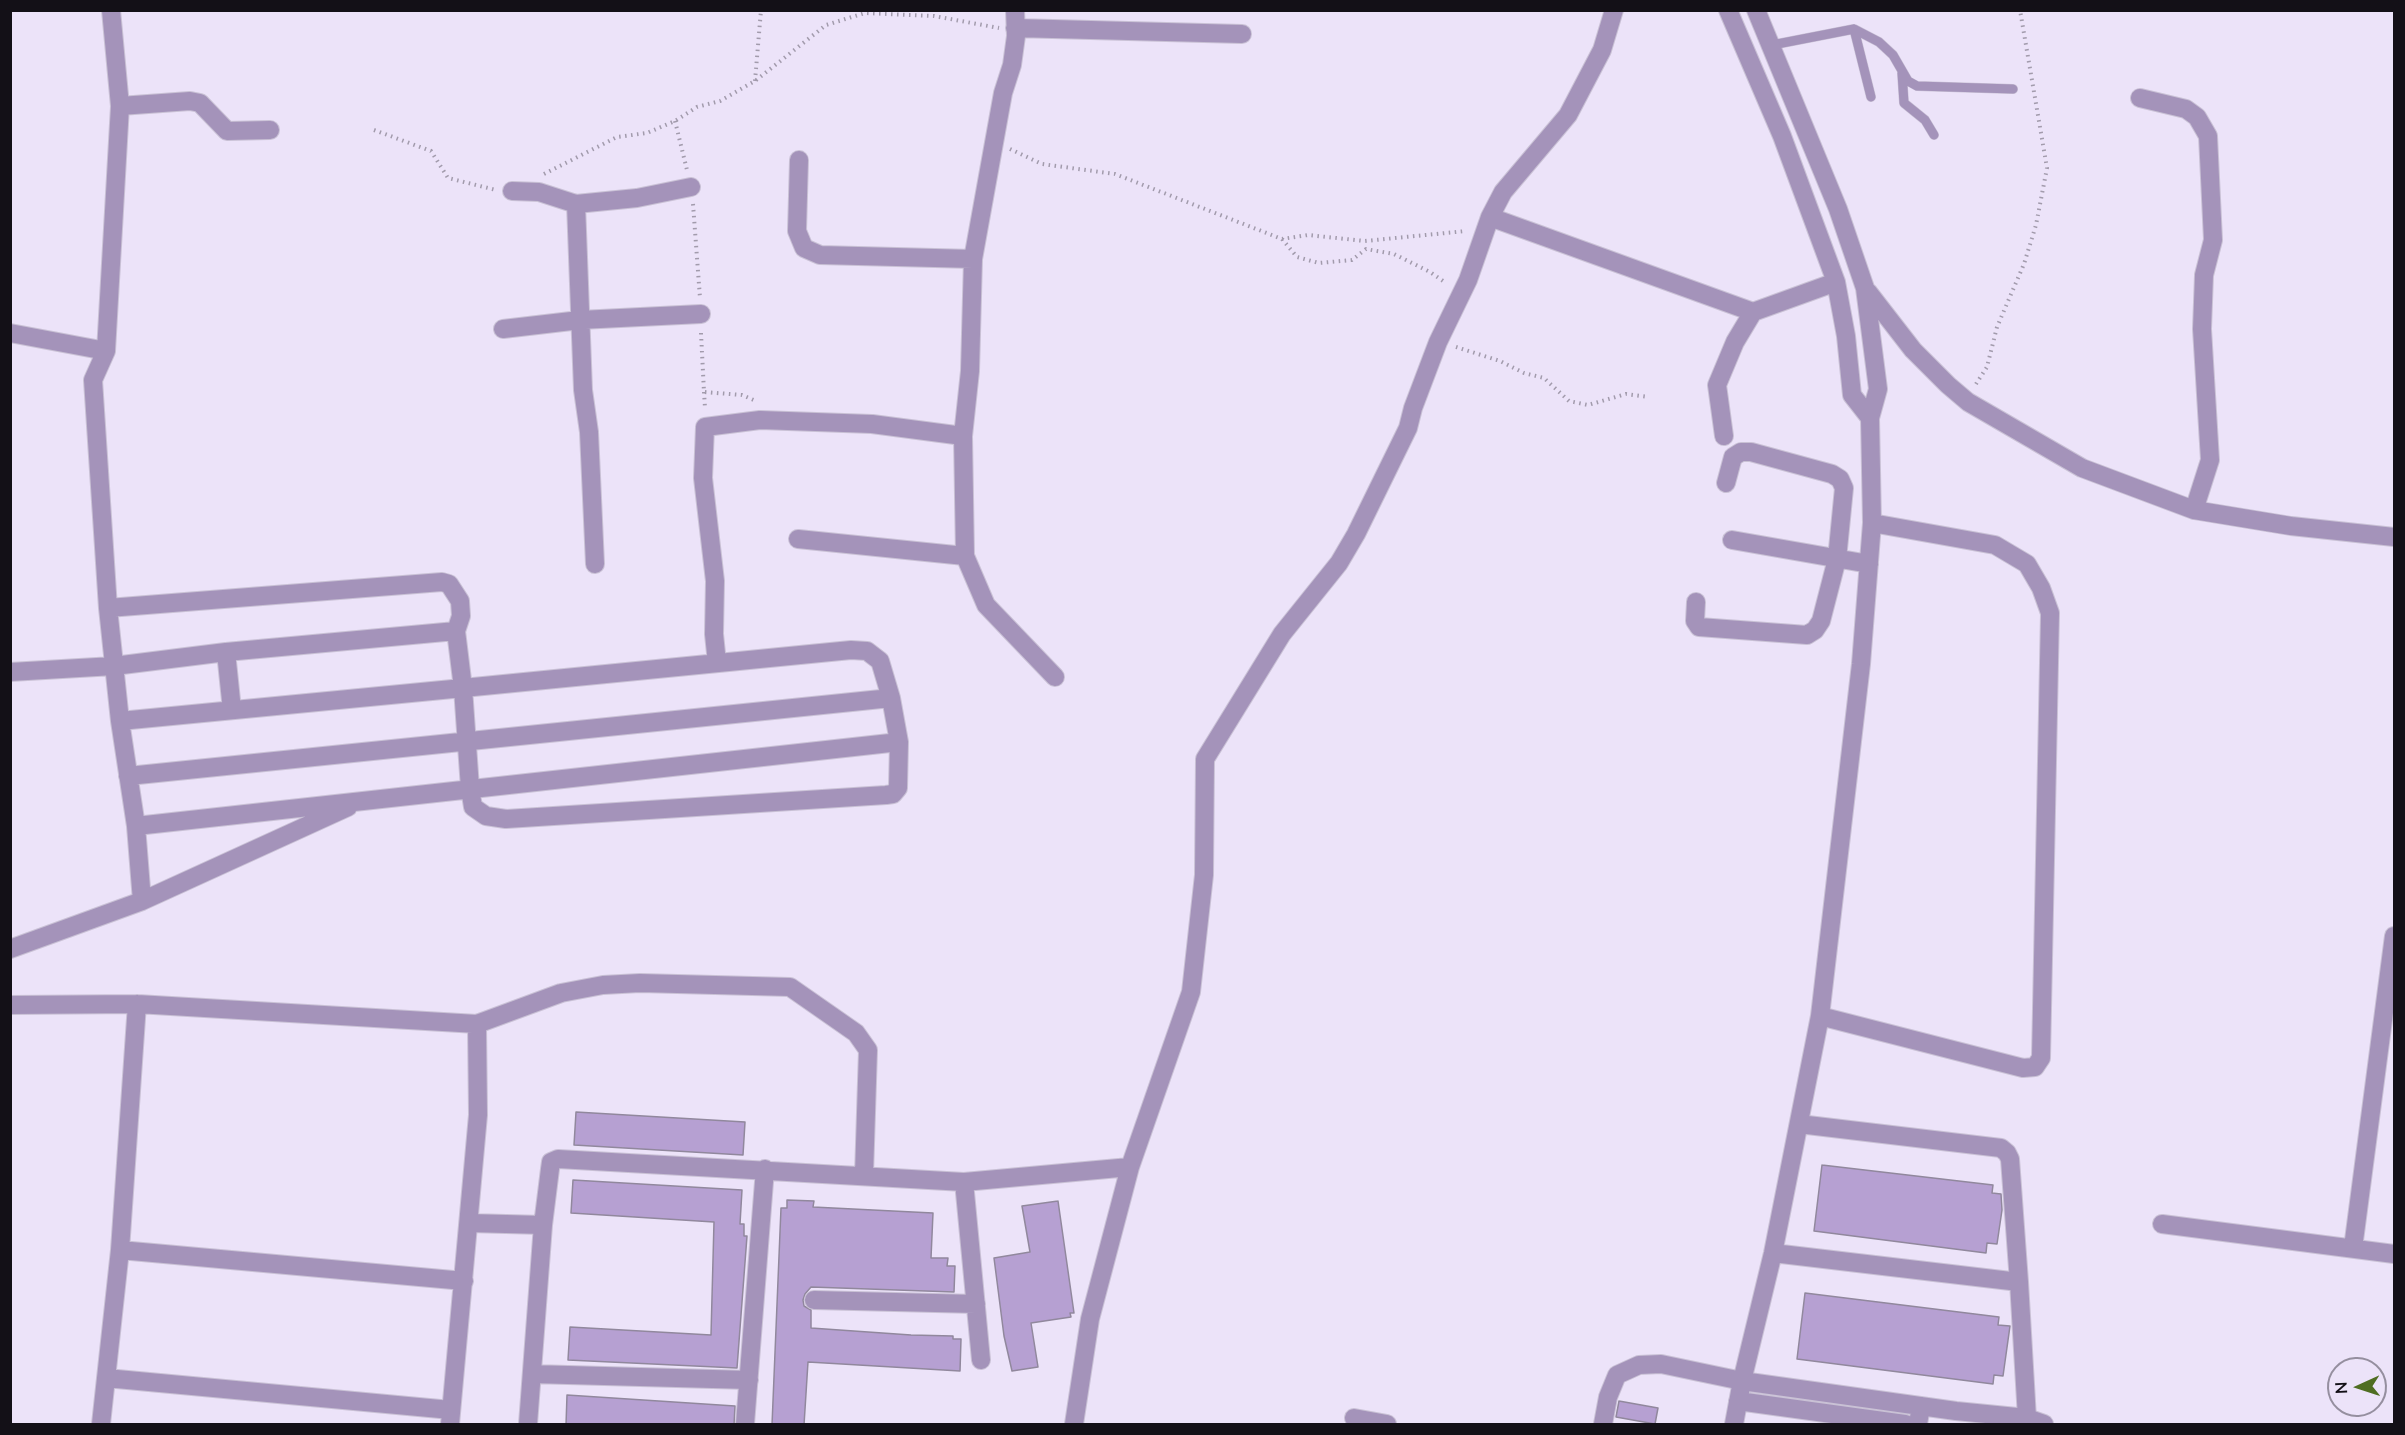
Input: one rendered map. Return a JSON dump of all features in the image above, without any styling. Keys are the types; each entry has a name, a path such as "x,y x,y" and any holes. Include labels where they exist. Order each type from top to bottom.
{"street":[{"path":"111,10 120,106 106,351 93,380 108,608 142,901"},
{"path":"1074,1425 1090,1319 1130,1167 1191,992 1204,875 1205,759 1282,634 1339,563 1356,534 1408,428 1413,408 1438,342 1468,280 1488,224 1503,192 1569,116 1602,50 1614,10"},
{"path":"1728,10 1782,136 1836,282 1846,336 1852,395 1870,418"},
{"path":"1734,1425 1742,1380 1773,1253 1820,1016 1859,676 1872,523 1870,418 1878,389 1865,288 1838,209 1756,10"},
{"path":"1055,677 986,605 964,556 963,436 970,371 973,259 1003,93 1012,65 1015,25 1242,34"},
{"path":"2140,98 2186,109 2197,117 2208,136 2213,240 2204,275 2202,329 2210,460 2194,510"},
{"path":"120,106 190,101 200,103 214,121 227,131 270,130"},
{"path":"800,160 797,231 804,248 820,255 973,259"},
{"path":"512,191 539,192 576,204 636,198 691,187"},
{"path":"576,204 583,390 589,432 595,564"},
{"path":"1488,224 1753,312 1836,282"},
{"path":"1865,288 1913,350 1948,386 1968,402 2082,468 2194,510 2291,526 2394,537"},
{"path":"1724,436 1717,385 1736,342 1753,312"},
{"path":"503,329 580,320 701,314"},
{"path":"10,333 106,351"},
{"path":"717,663 714,634 715,581 704,478 705,427 760,420 872,424 963,436"},
{"path":"1696,602 1695,621 1699,627 1807,635 1815,630 1821,621 1837,559 1844,488 1840,479 1821,471 1751,452 1741,452 1733,457 1726,483"},
{"path":"1820,1016 2024,1068 2035,1067 2041,1058 2050,613 2041,588 2027,564 1995,545 1872,523"},
{"path":"798,539 964,556"},
{"path":"1732,540 1869,564"},
{"path":"108,608 442,582 449,584 460,601 461,616 456,631 463,688 473,807 486,816 506,819 886,795 893,794 898,788 899,742 891,698 880,661 867,651 851,650 463,688 120,721"},
{"path":"10,672 114,666 225,651 456,631"},
{"path":"225,651 232,710"},
{"path":"128,776 891,698"},
{"path":"135,826 899,742"},
{"path":"10,949 142,901 363,800"},
{"path":"2353,1248 2394,936"},
{"path":"10,1005 137,1004 477,1023 561,993 603,986 640,983 789,987 856,1033 868,1050 864,1175"},
{"path":"101,1425 120,1250 137,1004"},
{"path":"106,1378 451,1417 478,1115 477,1023"},
{"path":"1603,1425 1608,1398 1617,1375 1639,1365 1660,1364 1742,1380 2035,1421 2019,1282 2010,1159 2001,1148 1799,1124"},
{"path":"528,1425 543,1226 551,1162 558,1159 964,1182 1130,1167"},
{"path":"745,1425 765,1169"},
{"path":"964,1182 981,1360"},
{"path":"469,1223 543,1226"},
{"path":"2162,1224 2394,1254"},
{"path":"120,1250 464,1281"},
{"path":"1773,1253 2019,1282"},
{"path":"814,1300 976,1304"},
{"path":"532,1374 749,1380"},
{"path":"1738,1401 1905,1425"},
{"path":"1918,1425 1921,1406"},
{"path":"1354,1418 1387,1425"}],"lane":[{"path":"1772,45 1854,29 1879,42 1893,55 1908,81 1917,86 2013,89"},
{"path":"1854,29 1871,97"},
{"path":"1902,73 1904,103 1924,120 1934,135"}],"path":[{"path":"755,81 761,10"},
{"path":"1968,402 1987,367 1997,327 2024,264 2036,225 2047,168 2020,10"},
{"path":"374,130 431,152 448,178 488,189 512,191 617,137 647,133 675,121 697,107 720,101 755,81 826,25 865,13 934,16 992,25 1015,25"},
{"path":"675,121 691,187 701,314 704,392 742,395 756,401 760,420"},
{"path":"995,142 1042,164 1114,174 1282,238 1308,235 1365,241 1488,224"},
{"path":"1282,238 1297,257 1319,263 1352,260 1366,249 1394,254 1430,272 1461,294"},
{"path":"1438,342 1500,360 1524,373 1544,378 1569,401 1588,405 1626,394 1649,398"}],"building":[{"path":"576,1112 745,1122 743,1155 574,1145"},
{"path":"1822,1165 1993,1185 1992,1193 2001,1194 2002,1210 1997,1244 1987,1243 1986,1253 1814,1231"},
{"path":"573,1180 742,1190 740,1224 744,1224 744,1236 747,1236 737,1368 568,1360 570,1327 711,1335 714,1222 571,1213"},
{"path":"787,1200 814,1201 813,1207 933,1213 931,1258 948,1258 947,1266 955,1266 954,1292 811,1287 805,1294 804,1306 811,1310 811,1328 953,1336 953,1339 961,1339 960,1371 808,1362 804,1425 772,1425 781,1208 787,1208"},
{"path":"1058,1201 1074,1313 1070,1313 1071,1317 1031,1323 1038,1367 1012,1371 1004,1336 994,1258 1030,1252 1022,1206"},
{"path":"1805,1293 1999,1317 1998,1325 2010,1326 2003,1376 1994,1375 1993,1384 1797,1359"},
{"path":"567,1395 735,1406 734,1425 566,1425"},
{"path":"1619,1401 1658,1408 1655,1424 1616,1417"}]}
